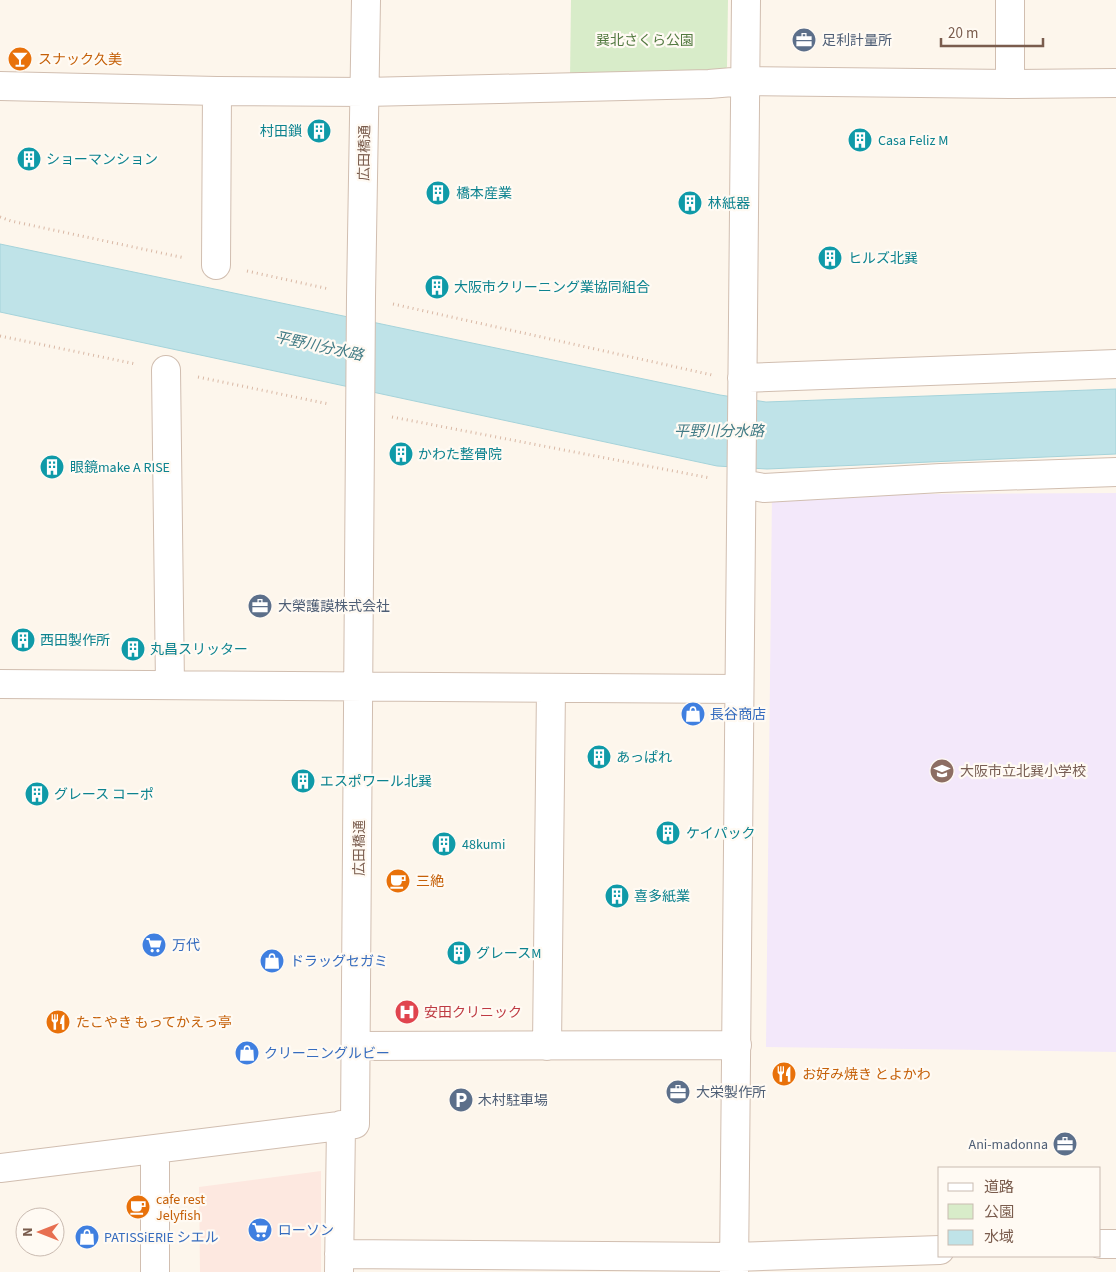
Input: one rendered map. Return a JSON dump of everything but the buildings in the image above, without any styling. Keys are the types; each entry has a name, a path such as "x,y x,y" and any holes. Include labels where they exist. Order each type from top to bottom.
{"street":[{"name":"広田橋通","path":"341,1125 355,1124 358,1046 360,411 366,0"},
{"path":"734,1264 746,0"},
{"path":"1010,0 1010,84"},
{"path":"0,86 365,92 709,84 745,81 1010,84 1116,83"},
{"path":"216,265 217,91"},
{"path":"742,380 1116,364"},
{"path":"166,370 170,685"},
{"path":"742,480 764,488 941,478 1116,472"},
{"path":"0,684 739,689"},
{"path":"547,1046 551,688"},
{"path":"358,1046 737,1045"},
{"path":"0,1168 155,1150 341,1125 339,1263 734,1264 938,1250"},
{"path":"155,1150 155,1272"},
{"path":"1101,1244 1116,1244"}],"shaded area":[{"name":"大阪市立北巽小学校","path":"1116,493 1116,1052 766,1047 772,495"},
{"name":"ローソン","path":"321,1171 321,1272 200,1272 199,1187"}],"green space":[{"name":"巽北さくら公園","path":"571,0 728,0 727,67 715,81 570,79"}],"water":[{"name":"平野川分水路","path":"0,244 720,395 766,402 1116,389 1116,454 767,469 717,466 0,312"}],"place":[{"name":"足利計量所","path":"804,40"},
{"name":"スナック久美","path":"20,59"},
{"name":"村田鎖","path":"319,131"},
{"name":"Casa Feliz M","path":"860,140"},
{"name":"ショーマンション","path":"29,159"},
{"name":"橋本産業","path":"438,193"},
{"name":"林紙器","path":"690,203"},
{"name":"ヒルズ北巽","path":"830,258"},
{"name":"大阪市クリーニング業協同組合","path":"437,287"},
{"name":"かわた整骨院","path":"401,454"},
{"name":"眼鏡make A RISE","path":"52,467"},
{"name":"大榮護謨株式会社","path":"260,606"},
{"name":"西田製作所","path":"23,640"},
{"name":"丸昌スリッター","path":"133,649"},
{"name":"長谷商店","path":"693,714"},
{"name":"あっぱれ","path":"599,757"},
{"name":"大阪市立北巽小学校","path":"942,771"},
{"name":"エスポワール北巽","path":"303,781"},
{"name":"グレース コーポ","path":"37,794"},
{"name":"ケイパック","path":"668,833"},
{"name":"48kumi","path":"444,844"},
{"name":"三絶","path":"398,881"},
{"name":"喜多紙業","path":"617,896"},
{"name":"万代","path":"154,945"},
{"name":"グレースM","path":"459,953"},
{"name":"ドラッグセガミ","path":"272,961"},
{"name":"安田クリニック","path":"407,1012"},
{"name":"たこやき もってかえっ亭","path":"58,1022"},
{"name":"クリーニングルビー","path":"247,1053"},
{"name":"お好み焼き とよかわ","path":"784,1074"},
{"name":"大栄製作所","path":"678,1092"},
{"name":"木村駐車場","path":"461,1100"},
{"name":"Ani-madonna","path":"1065,1144"},
{"name":"cafe rest Jelyfish","path":"138,1207"},
{"name":"ローソン","path":"260,1230"},
{"name":"PATISSiERIE シエル","path":"87,1237"}]}
